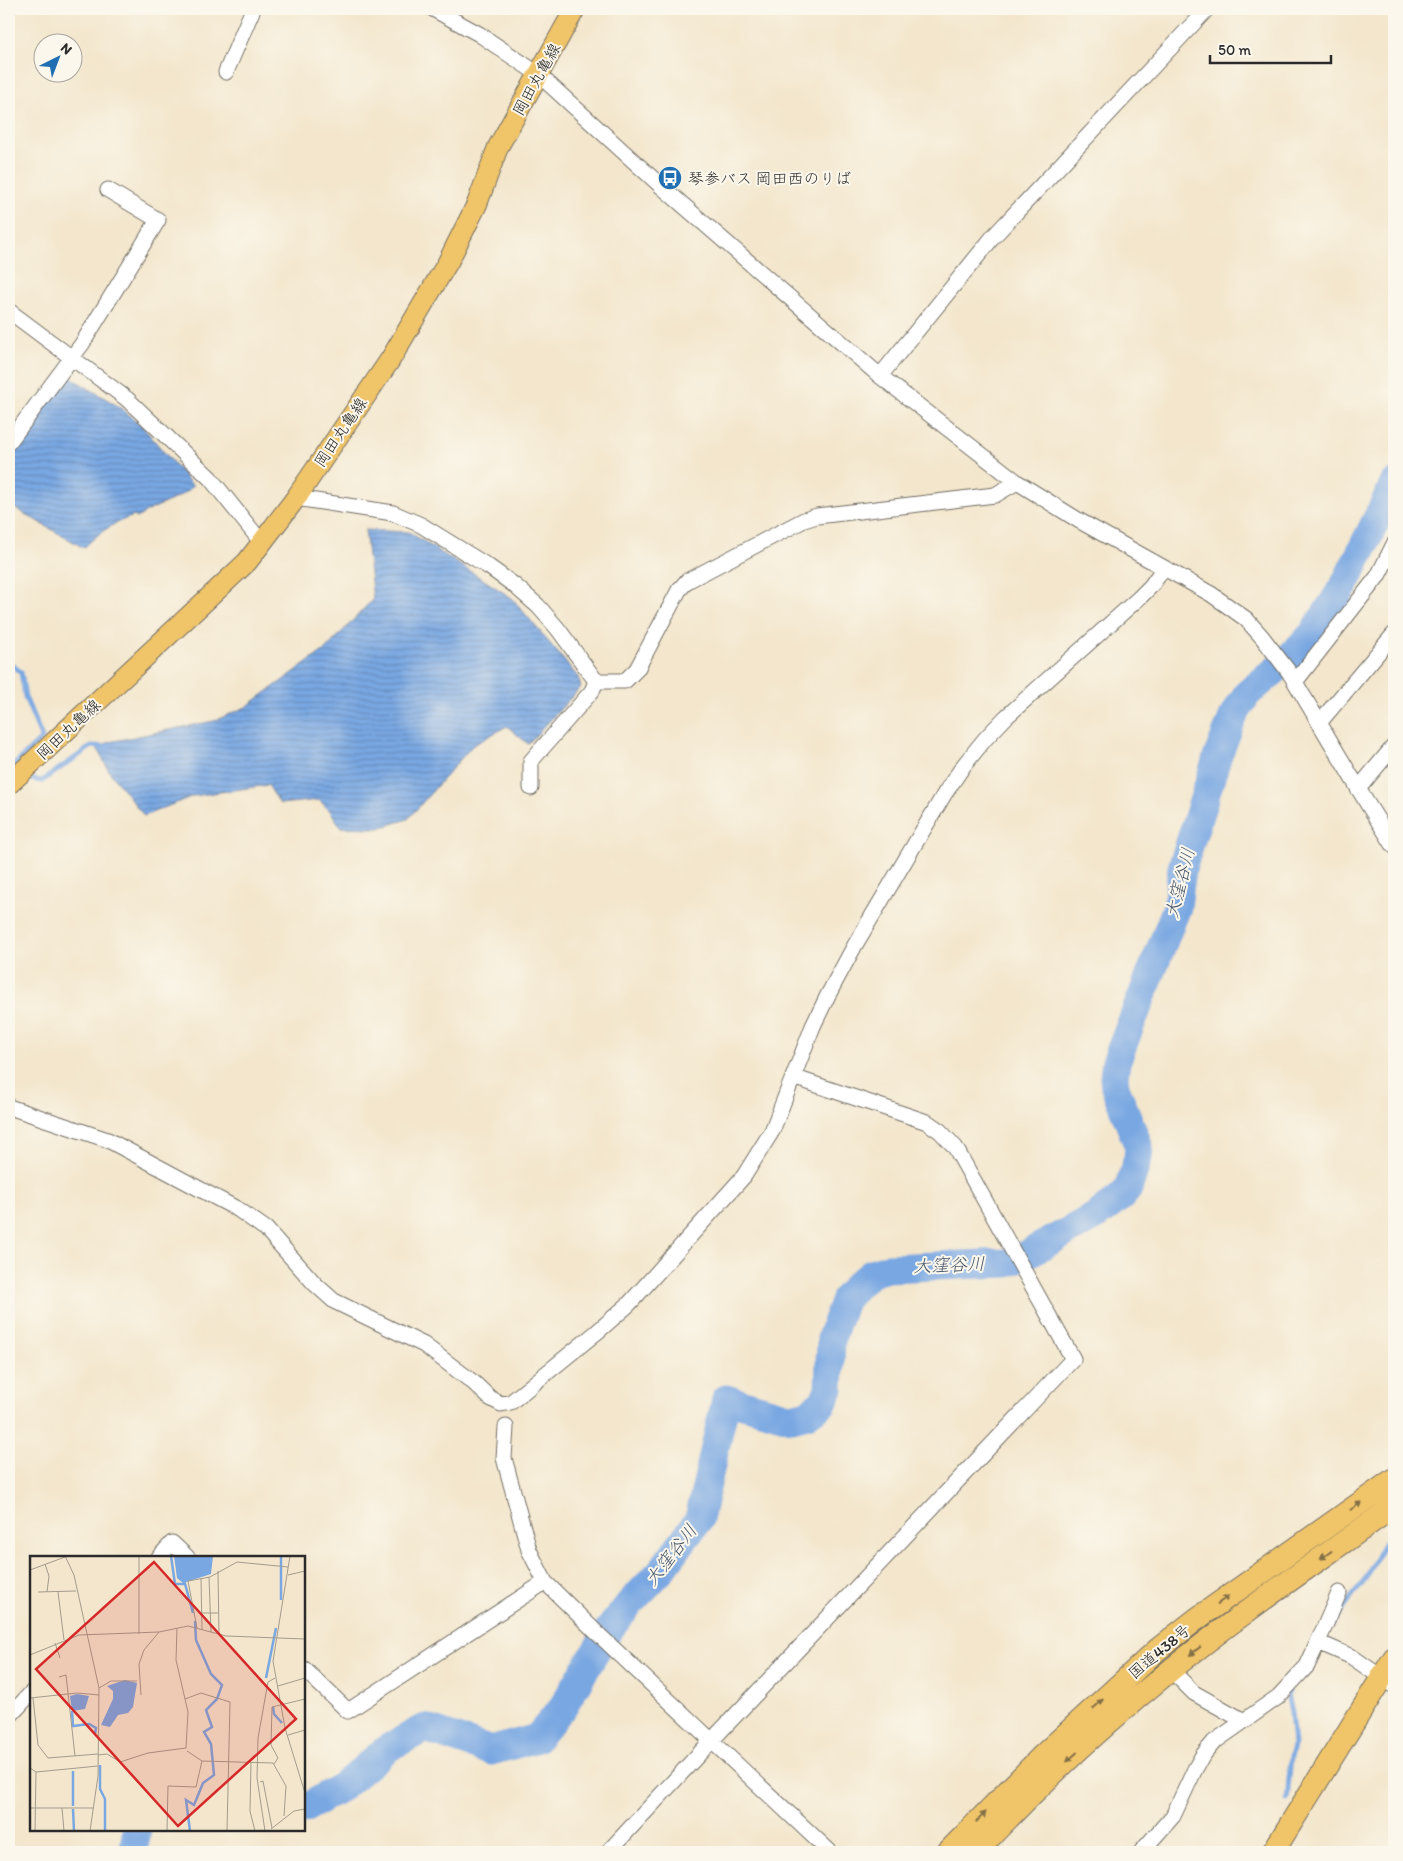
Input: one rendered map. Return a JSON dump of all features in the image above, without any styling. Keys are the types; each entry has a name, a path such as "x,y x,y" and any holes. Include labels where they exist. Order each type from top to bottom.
{"highway":[{"name":"国道438号","path":"948,1852 1043,1755 1157,1650 1198,1618 1394,1479"},
{"name":"国道438号","path":"976,1852 1058,1769 1171,1670 1256,1605 1394,1506"},
{"path":"1273,1852 1390,1674"}],"main road":[{"name":"岡田丸亀線","path":"9,784 247,562 296,498 390,360 448,262 477,204 498,147 575,9"}],"street":[{"path":"226,72 253,9"},
{"path":"433,9 479,34 538,74 661,186 880,376 1017,482 1078,520 1228,605 1246,619 1279,658 1292,677 1394,846"},
{"path":"880,376 993,237 1207,9"},
{"path":"9,442 82,344 158,220 108,190"},
{"path":"9,311 127,399 210,478 262,543"},
{"path":"596,681 626,681 637,669 680,590 687,581 697,574 804,520 817,516 995,495 1017,482"},
{"path":"296,498 393,513 422,524 489,566 538,606 558,629 596,681"},
{"path":"1292,677 1378,576 1394,544"},
{"path":"9,1107 112,1142 239,1210 266,1229 315,1284 334,1301 424,1345 474,1383 490,1398 501,1404 511,1402 597,1332 628,1304 744,1176 772,1131 828,995 855,945 945,793 964,765 984,739 1140,597 1151,586 1163,569"},
{"path":"1319,723 1394,634"},
{"path":"531,788 531,762 592,691 596,681"},
{"path":"1358,789 1394,746"},
{"path":"608,1852 1073,1359 955,1147 940,1131 927,1122 793,1077"},
{"path":"506,1427 504,1458 529,1550 545,1582 830,1852"},
{"path":"160,1556 172,1544 186,1556"},
{"path":"305,1670 348,1711 545,1582"},
{"path":"1141,1852 1173,1816 1203,1755 1214,1742 1278,1697 1307,1666 1321,1643 1339,1593"},
{"path":"1321,1643 1390,1674"},
{"path":"1171,1670 1194,1693 1244,1720"},
{"path":"9,1716 30,1694"}],"water":[{"path":"68,376 118,406 141,425 193,486 180,496 137,518 134,516 127,518 113,525 84,548 9,505 9,462 64,377"},
{"path":"365,530 409,532 512,598 578,677 581,687 528,744 507,726 472,746 408,819 379,828 341,827 331,812 319,800 280,804 268,785 193,796 144,816 109,771 98,749 109,742 214,721 246,707 326,649 373,599"}],"waterway":[{"name":"大窪谷川","path":"305,1808 343,1786 388,1748 425,1728 491,1751 537,1738 562,1708 608,1631 630,1603 660,1572 699,1519 726,1399 792,1418 807,1414 823,1403 829,1389 831,1339 836,1323 845,1299 871,1273 887,1268 1007,1263 1096,1216 1128,1189 1138,1158 1139,1147 1115,1087 1116,1062 1177,907 1182,868 1218,755 1233,717 1247,694 1279,667 1312,635 1344,586 1394,484"},
{"path":"9,663 21,672 25,697 42,738 9,770"},
{"path":"23,780 25,778 42,781 92,746 109,747"},
{"path":"1333,1625 1362,1584 1384,1543 1394,1531"},
{"path":"1287,1800 1291,1757 1294,1746 1291,1711 1287,1695 1289,1692"},
{"name":"大窪谷川","path":"133,1852 137,1831"}],"place":[{"name":"琴参バス 岡田西のりば","path":"670,178"}]}
